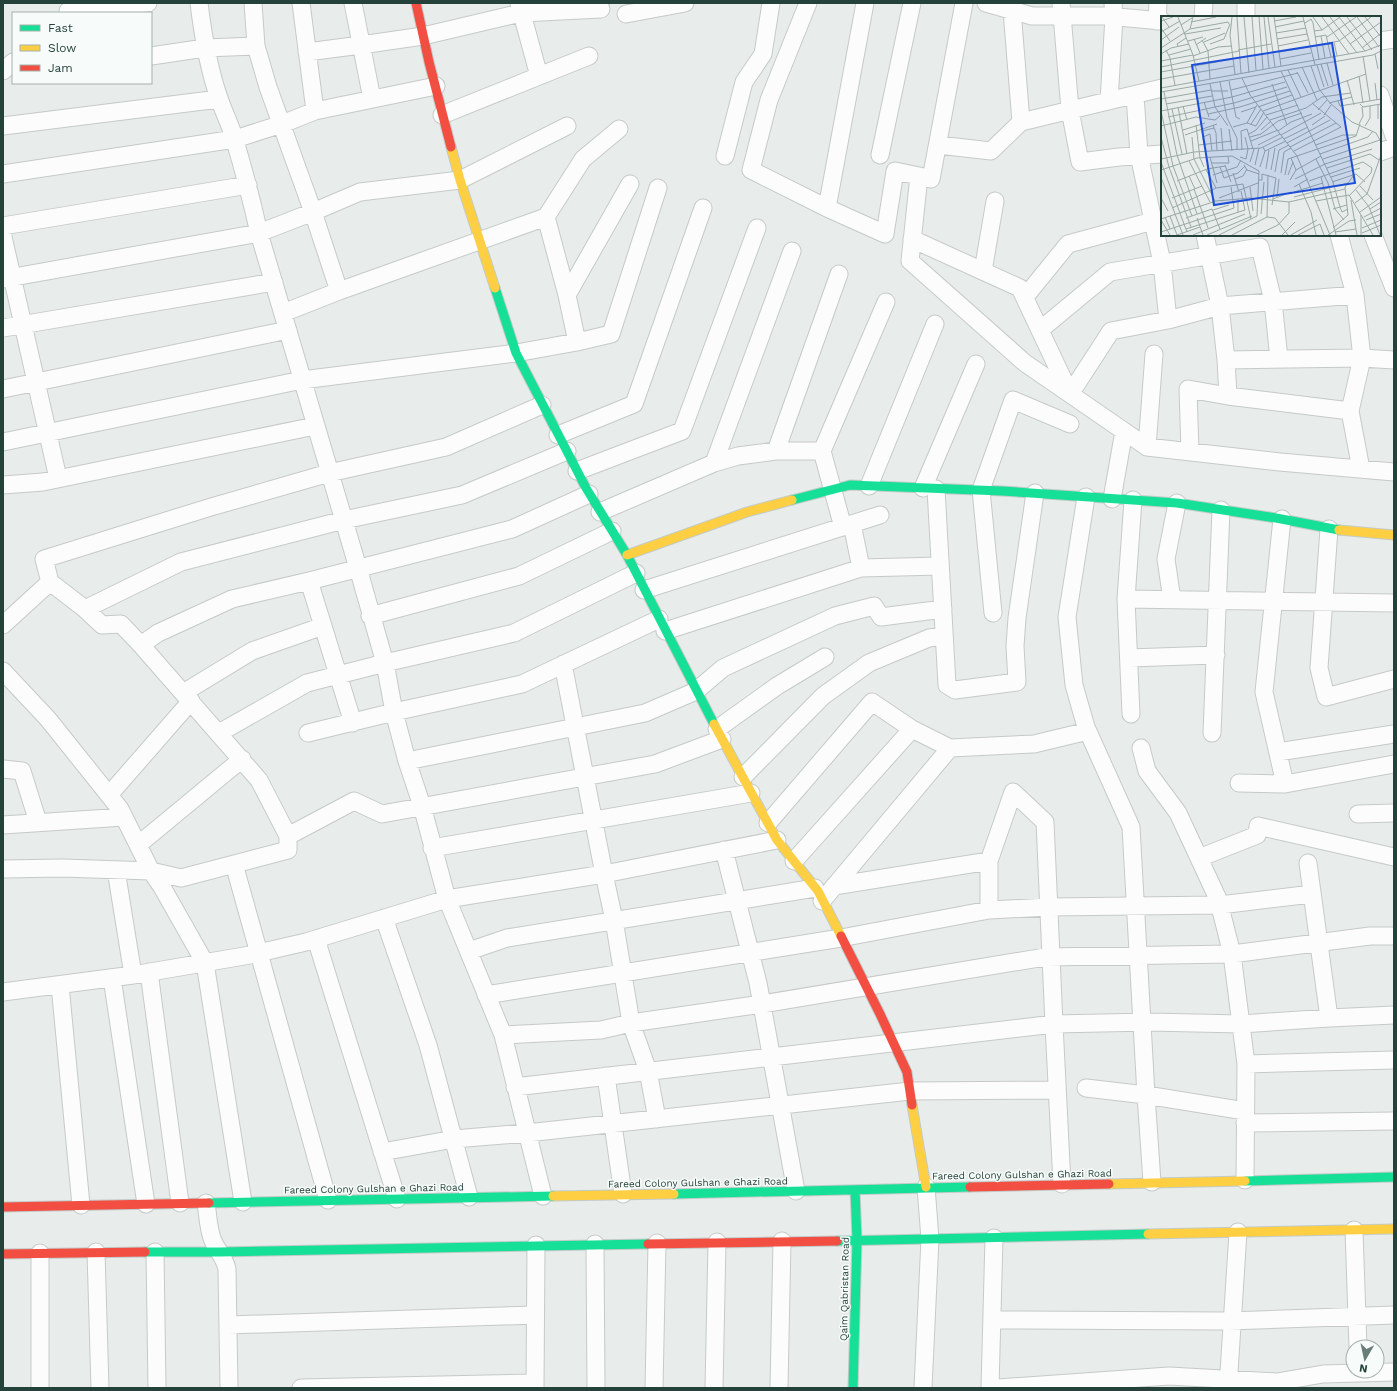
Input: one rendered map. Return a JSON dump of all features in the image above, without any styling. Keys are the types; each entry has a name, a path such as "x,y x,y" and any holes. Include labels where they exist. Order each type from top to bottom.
{"main road":[{"path":"416,3 442,115 460,180 516,353 589,494 627,555 696,691 751,793 777,840 819,894 866,986 907,1072 926,1187"},
{"path":"627,555 746,512 850,485 981,490 1176,503 1329,529 1394,535"},
{"name":"Fareed Colony Gulshan e Ghazi Road","path":"3,1207 855,1190 926,1187 1394,1177"},
{"name":"Qaim Qabristan Road","path":"853,1388 857,1240 855,1190"},
{"path":"3,1254 220,1252 1394,1229"}],"street":[{"path":"70,9 148,3"},
{"path":"199,3 205,48 219,99 235,139 259,232 358,568 370,616 385,663 394,712 407,761 422,806 432,848 447,899 503,1035 542,1196"},
{"path":"254,3 256,46 268,88 313,212 339,291"},
{"path":"301,3 315,111"},
{"path":"353,3 372,99"},
{"path":"626,14 685,3"},
{"path":"725,156 744,82 763,54 771,3"},
{"path":"808,3 769,100 751,170 885,234 895,171 931,179 964,3"},
{"path":"828,208 865,3"},
{"path":"880,155 912,3"},
{"path":"986,3 1013,7 1032,16 1062,10 1113,10 1159,21 1158,3"},
{"path":"1203,16 1204,3"},
{"path":"1246,3 1246,16"},
{"path":"1013,7 1021,122"},
{"path":"307,52 423,36 520,8 601,9"},
{"path":"520,8 539,76"},
{"path":"1062,10 1070,110 1080,162 1161,154"},
{"path":"1109,101 1113,10"},
{"path":"1381,41 1394,39"},
{"path":"152,56 205,48 256,46"},
{"path":"442,115 589,56"},
{"path":"3,71 12,63"},
{"path":"3,174 235,139 282,124 315,111 436,86"},
{"path":"938,145 991,150 1021,122 1161,88"},
{"path":"1135,94 1140,156 1162,263 1168,320"},
{"path":"1381,98 1394,136"},
{"path":"3,126 219,99"},
{"path":"8,278 259,232 313,212 360,192 460,180 567,126"},
{"path":"283,313 339,291 546,217 582,159 618,129"},
{"path":"1381,152 1394,148"},
{"path":"919,176 910,261 1025,363 1147,447 1280,462 1394,472"},
{"path":"566,295 630,184"},
{"path":"3,226 248,185"},
{"path":"3,442 302,380 516,353 611,334 658,188"},
{"path":"983,271 995,201"},
{"path":"558,435 634,404 703,208"},
{"path":"546,217 577,342"},
{"path":"1025,297 1068,244 1153,221"},
{"path":"577,471 682,431 757,228"},
{"path":"1205,236 1220,306 1228,396"},
{"path":"1339,236 1355,295 1362,358 1350,411 1361,469"},
{"path":"1373,236 1394,288"},
{"path":"3,238 8,278 23,324 58,478"},
{"path":"912,239 1020,288 1070,394"},
{"path":"1040,330 1110,272 1260,247 1273,301 1279,359"},
{"path":"714,463 792,251"},
{"path":"776,451 839,274"},
{"path":"3,328 274,282"},
{"path":"1070,394 1111,332 1168,320 1220,306 1355,295"},
{"path":"861,568 833,489 822,451 886,302"},
{"path":"869,486 935,324"},
{"path":"3,389 288,330"},
{"path":"1147,447 1154,354"},
{"path":"1226,360 1362,358 1394,360"},
{"path":"976,364 929,488 940,566 947,685 955,690 1017,682 1015,646 1017,618 1035,494"},
{"path":"1190,452 1188,389 1228,396 1350,411"},
{"path":"993,613 981,490 1013,400 1070,424"},
{"path":"3,869 63,868 151,871 181,878 288,850 288,836 259,780 242,759 121,624 102,625 85,609 50,582 44,559 204,509 329,473 446,447 542,404"},
{"path":"3,485 43,482 315,426"},
{"path":"1112,499 1124,431"},
{"path":"85,609 181,562 344,520 462,495 567,451"},
{"path":"600,512 714,463 738,456 776,451 822,451"},
{"path":"141,645 158,633 232,599 309,581 512,529 589,494"},
{"path":"1086,497 1067,617 1074,685 1088,731 1131,827 1134,906 1152,1182"},
{"path":"1131,714 1126,599 1133,500"},
{"path":"1172,600 1166,559 1176,503"},
{"path":"1212,734 1221,510"},
{"path":"644,590 880,516"},
{"path":"1282,520 1264,692 1286,784"},
{"path":"1329,529 1319,668 1326,697 1394,679"},
{"path":"370,616 520,576 612,531"},
{"path":"308,733 394,712 522,684 563,664 662,625 861,568 940,566"},
{"path":"219,733 307,683 514,633 636,573"},
{"path":"309,581 353,723"},
{"path":"3,625 50,582"},
{"path":"1126,599 1394,603"},
{"path":"407,761 645,713 696,691 723,668 835,616 874,606 881,617 942,609"},
{"path":"109,795 187,697 252,651 323,626"},
{"path":"742,776 823,696 869,663 929,638 944,636"},
{"path":"1129,658 1216,655"},
{"path":"288,836 354,800 382,814 655,764 719,734 777,686 825,657"},
{"path":"563,664 614,920 622,973 632,1023 648,1071 657,1119"},
{"path":"3,671 48,719 120,809 151,871 162,887 205,963 243,1202"},
{"path":"768,822 872,702 912,729 950,748 1034,744 1088,731"},
{"path":"794,861 912,729"},
{"path":"1278,752 1394,734"},
{"path":"834,886 950,748"},
{"path":"1142,748 1147,771 1178,813 1218,899 1232,954 1246,1064 1245,1180"},
{"path":"138,845 242,759"},
{"path":"1239,783 1286,784 1394,764"},
{"path":"3,769 22,771 38,822"},
{"path":"989,910 989,861 1013,792 1045,822 1062,1184"},
{"path":"432,848 751,793"},
{"path":"1358,814 1394,812"},
{"path":"3,825 124,816"},
{"path":"1199,858 1257,835 1258,826 1394,857"},
{"path":"3,992 112,978 258,954 316,939 447,899 604,874 777,840"},
{"path":"724,850 762,1004 796,1191"},
{"path":"468,951 507,938 737,900 819,894 834,886 989,861"},
{"path":"1308,863 1329,1018"},
{"path":"234,864 328,1200"},
{"path":"116,870 141,973 180,1203"},
{"path":"486,995 842,938 989,910 1049,907 1220,905 1312,894"},
{"path":"384,918 428,1045 469,1198"},
{"path":"503,1035 601,1030 632,1023 762,1004 1051,957 1232,954 1370,936 1394,936"},
{"path":"316,939 397,1199"},
{"path":"112,978 146,1204"},
{"path":"60,985 81,1205"},
{"path":"515,1087 1054,1024 1142,1022 1241,1024 1394,1015"},
{"path":"1246,1064 1394,1060"},
{"path":"606,1076 624,1194"},
{"path":"1086,1088 1146,1095 1245,1117 1394,1120"},
{"path":"382,1152 454,1139 613,1124 910,1091 1057,1090"},
{"path":"924,1388 930,1239 926,1187"},
{"path":"206,1203 210,1232 214,1243 225,1259 227,1269 229,1388"},
{"path":"1354,1230 1358,1339"},
{"path":"1228,1384 1238,1232"},
{"path":"990,1388 994,1238"},
{"path":"779,1388 782,1241"},
{"path":"714,1388 716,1242"},
{"path":"654,1388 657,1243"},
{"path":"595,1244 596,1388"},
{"path":"301,1388 535,1386 536,1245"},
{"path":"96,1252 100,1388"},
{"path":"155,1252 157,1388"},
{"path":"40,1253 40,1388"},
{"path":"228,1325 536,1314"},
{"path":"992,1320 1232,1321 1394,1315"},
{"path":"998,1388 1169,1376 1228,1384 1277,1382 1323,1374 1345,1376"}],"traffic: fast":[{"path":"495,288 516,353 586,488 627,555 714,724"},
{"path":"792,500 850,485 1002,491 1177,503 1276,518 1339,530"},
{"path":"1245,1181 1394,1177"},
{"path":"674,1194 970,1187"},
{"path":"853,1388 857,1240 855,1190"},
{"path":"209,1203 553,1196"},
{"path":"837,1241 1148,1234"},
{"path":"145,1252 648,1244"}],"traffic: slow":[{"path":"451,147 460,180 495,288"},
{"path":"627,555 747,512 792,500"},
{"path":"1339,530 1394,535"},
{"path":"714,724 777,840 818,891 841,936"},
{"path":"912,1105 926,1187"},
{"path":"1109,1184 1245,1181"},
{"path":"553,1196 674,1194"},
{"path":"1148,1234 1394,1229"}],"traffic: jam":[{"path":"416,3 429,62 451,147"},
{"path":"841,936 907,1072 912,1105"},
{"path":"970,1187 1109,1184"},
{"path":"3,1207 209,1203"},
{"path":"648,1244 837,1241"},
{"path":"3,1254 145,1252"}]}
